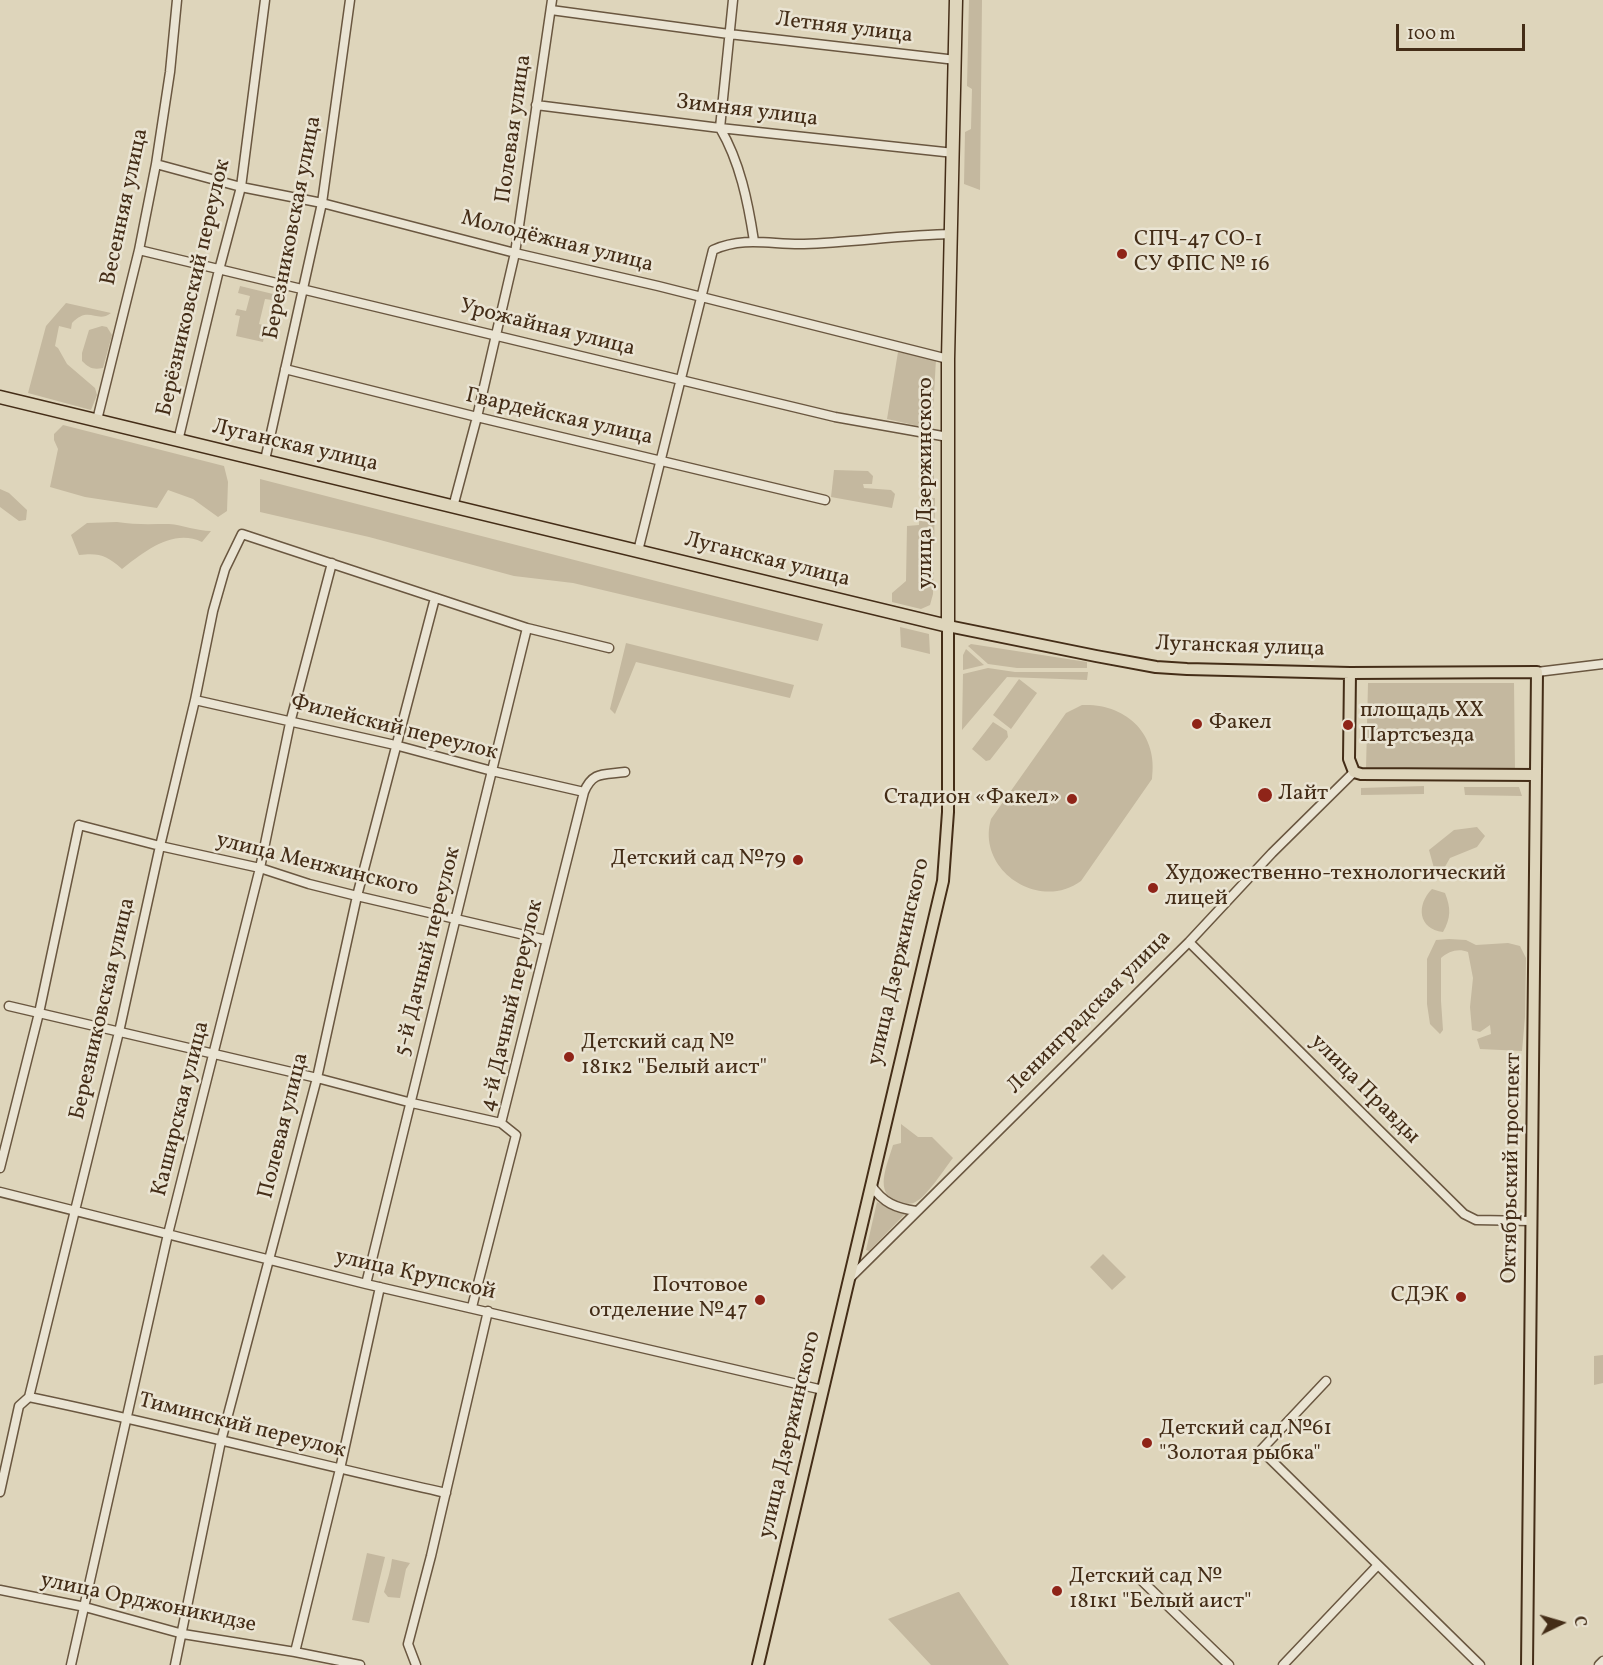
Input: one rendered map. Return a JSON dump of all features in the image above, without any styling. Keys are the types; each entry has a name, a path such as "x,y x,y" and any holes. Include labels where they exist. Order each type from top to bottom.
{"highway":[{"name":"улица Дзержинского","path":"948,626 948,359 956,0"},
{"name":"Луганская улица","path":"0,397 948,626"}],"main road":[{"name":"Луганская улица","path":"948,626 1156,667 1350,673 1537,672"},
{"name":"улица Дзержинского","path":"758,1665 943,881 948,812 948,626"},
{"name":"Октябрьский проспект","path":"1527,1665 1537,672"},
{"path":"1350,673 1349,759 1354,772 1361,774 1536,775"}],"street":[{"name":"Весенняя улица","path":"96,420 139,250 156,164 170,72 177,0"},
{"name":"Берёзниковский переулок","path":"178,441 241,187 265,0"},
{"name":"Березниковская улица","path":"265,460 322,203 350,0"},
{"name":"Полевая улица","path":"453,507 477,417 515,253 552,0"},
{"path":"734,0 720,128 728,142 748,201 754,241"},
{"name":"Летняя улица","path":"550,10 729,34 956,60"},
{"name":"Зимняя улица","path":"536,105 720,128 954,153"},
{"name":"Молодёжная улица","path":"156,164 241,187 322,203 515,253 700,296 948,359"},
{"path":"638,551 713,250 754,241 802,244 952,234"},
{"name":"Урожайная улица","path":"139,250 835,417 948,437"},
{"name":"Гвардейская улица","path":"285,369 825,500"},
{"name":"Березниковская улица","path":"0,1492 19,1406 29,1397 119,1032 195,700 213,611 225,569 242,534 332,563"},
{"path":"332,563 527,628 609,648"},
{"name":"Каширская улица","path":"71,1665 168,1234 215,1054 260,868 290,723 332,563"},
{"name":"Полевая улица","path":"175,1665 221,1441 317,1078 357,896 435,598"},
{"name":"5-й Дачный переулок","path":"366,1284 527,628"},
{"path":"1537,672 1603,664"},
{"name":"Филейский переулок","path":"195,700 395,745 492,771 584,792"},
{"path":"584,792 589,780 597,776 625,772"},
{"name":"Ленинградская улица","path":"850,1278 1189,942 1272,853 1354,772"},
{"name":"4-й Дачный переулок","path":"472,1307 516,1135 501,1123 584,792"},
{"name":"улица Менжинского","path":"39,1013 79,825 260,868 357,896 546,940"},
{"name":"улица Правды","path":"1189,942 1464,1214 1476,1220 1532,1221"},
{"path":"9,1006 501,1123"},
{"path":"0,1168 39,1013"},
{"path":"871,1185 878,1197 885,1202 916,1212"},
{"name":"улица Крупской","path":"0,1192 366,1284 823,1390"},
{"path":"295,1652 340,1469 380,1287"},
{"path":"416,1665 408,1644 488,1311"},
{"path":"1326,1381 1261,1450 1480,1665"},
{"name":"Тиминский переулок","path":"29,1397 126,1417 446,1493"},
{"path":"1283,1665 1377,1566"},
{"path":"1140,1579 1229,1665"},
{"name":"улица Орджоникидзе","path":"0,1590 85,1607 183,1634 360,1665"},
{"path":"1599,1665 1603,1661"}],"shaded area":[{"path":"969,0 982,0 980,190 964,184 965,132 971,129 972,89 967,86"},
{"path":"240,286 273,294 272,300 265,299 259,324 266,326 263,342 236,336 240,316 235,315 237,309 246,311 250,296 238,293"},
{"path":"66,303 111,313 101,317 83,315 72,323 71,329 59,326 55,346 67,364 95,388 97,395 91,410 28,393 46,326"},
{"path":"102,326 107,327 112,335 103,368 94,369 82,361 82,353 89,330"},
{"path":"898,352 936,359 932,429 887,419"},
{"path":"63,425 224,466 228,482 227,511 218,517 193,499 168,490 157,508 85,497 50,487 58,449 54,434"},
{"path":"922,440 934,442 934,486 921,481"},
{"path":"834,470 868,471 873,476 872,484 863,484 864,488 891,490 895,494 892,508 831,497"},
{"path":"260,479 823,624 818,641 573,583 514,576 369,537 260,512"},
{"path":"0,489 9,493 27,510 26,520 19,521 0,507"},
{"path":"926,498 935,498 933,594 930,605 921,609 892,602 892,593 906,581 907,526 919,525 920,502"},
{"path":"87,523 169,524 211,531 202,542 191,538 180,538 159,544 122,569 102,556 79,555 71,535"},
{"path":"900,627 929,634 930,654 901,647"},
{"path":"626,643 794,685 790,698 636,662 615,714 610,709"},
{"path":"971,644 1087,662 1087,668 1017,668 988,664 968,646"},
{"path":"966,649 984,665 963,670 963,655"},
{"path":"988,668 1015,672 1088,672 1087,680 1007,677 962,730 963,674"},
{"path":"1019,679 1037,693 1011,729 993,715"},
{"path":"1368,683 1514,683 1515,769 1366,769"},
{"name":"Стадион «Факел»","path":"1082,705 1112,709 1125,715 1136,724 1150,748 1153,763 1152,779 1081,881 1064,889 1047,892 1015,881 1002,869 993,855 989,838 991,819 1066,713"},
{"path":"993,722 1007,731 1008,737 990,760 986,761 972,749"},
{"path":"1424,786 1424,794 1361,795 1361,788"},
{"path":"1464,787 1519,787 1522,796 1465,795"},
{"path":"1477,827 1485,836 1477,847 1450,858 1442,872 1434,868 1429,850 1454,830"},
{"path":"1432,889 1445,893 1448,903 1449,917 1443,932 1428,926 1422,915 1423,902"},
{"path":"1436,940 1466,940 1476,945 1508,943 1520,946 1526,958 1522,1051 1480,1049 1477,1039 1491,1034 1490,1025 1480,1032 1472,1030 1470,1007 1473,978 1468,952 1454,951 1441,958 1443,1030 1440,1034 1430,1024 1427,1004 1427,959"},
{"path":"901,1124 918,1137 932,1137 953,1158 926,1194 910,1204 891,1198 884,1186 893,1145 901,1143"},
{"path":"877,1202 905,1214 869,1251 866,1250"},
{"path":"1103,1254 1126,1277 1112,1290 1090,1267"},
{"path":"1603,1355 1603,1383 1594,1385 1594,1356"},
{"path":"367,1553 385,1557 369,1623 352,1620"},
{"path":"392,1559 410,1563 406,1569 400,1598 388,1597 384,1592"},
{"path":"959,1592 1009,1665 931,1665 888,1619"}],"place":[{"name":"СПЧ-47 СО-1 СУ ФПС № 16","path":"1122,254"},
{"name":"Факел","path":"1197,724"},
{"name":"площадь XX Партсъезда","path":"1348,725"},
{"name":"Лайт","path":"1265,795"},
{"name":"Стадион «Факел»","path":"1072,799"},
{"name":"Детский сад №79","path":"798,860"},
{"name":"Художественно-технологический лицей","path":"1153,888"},
{"name":"Детский сад № 181к2 \"Белый аист\"","path":"569,1057"},
{"name":"СДЭК","path":"1461,1297"},
{"name":"Почтовое отделение №47","path":"760,1300"},
{"name":"Детский сад №61 \"Золотая рыбка\"","path":"1147,1443"},
{"name":"Детский сад № 181к1 \"Белый аист\"","path":"1057,1591"}]}
